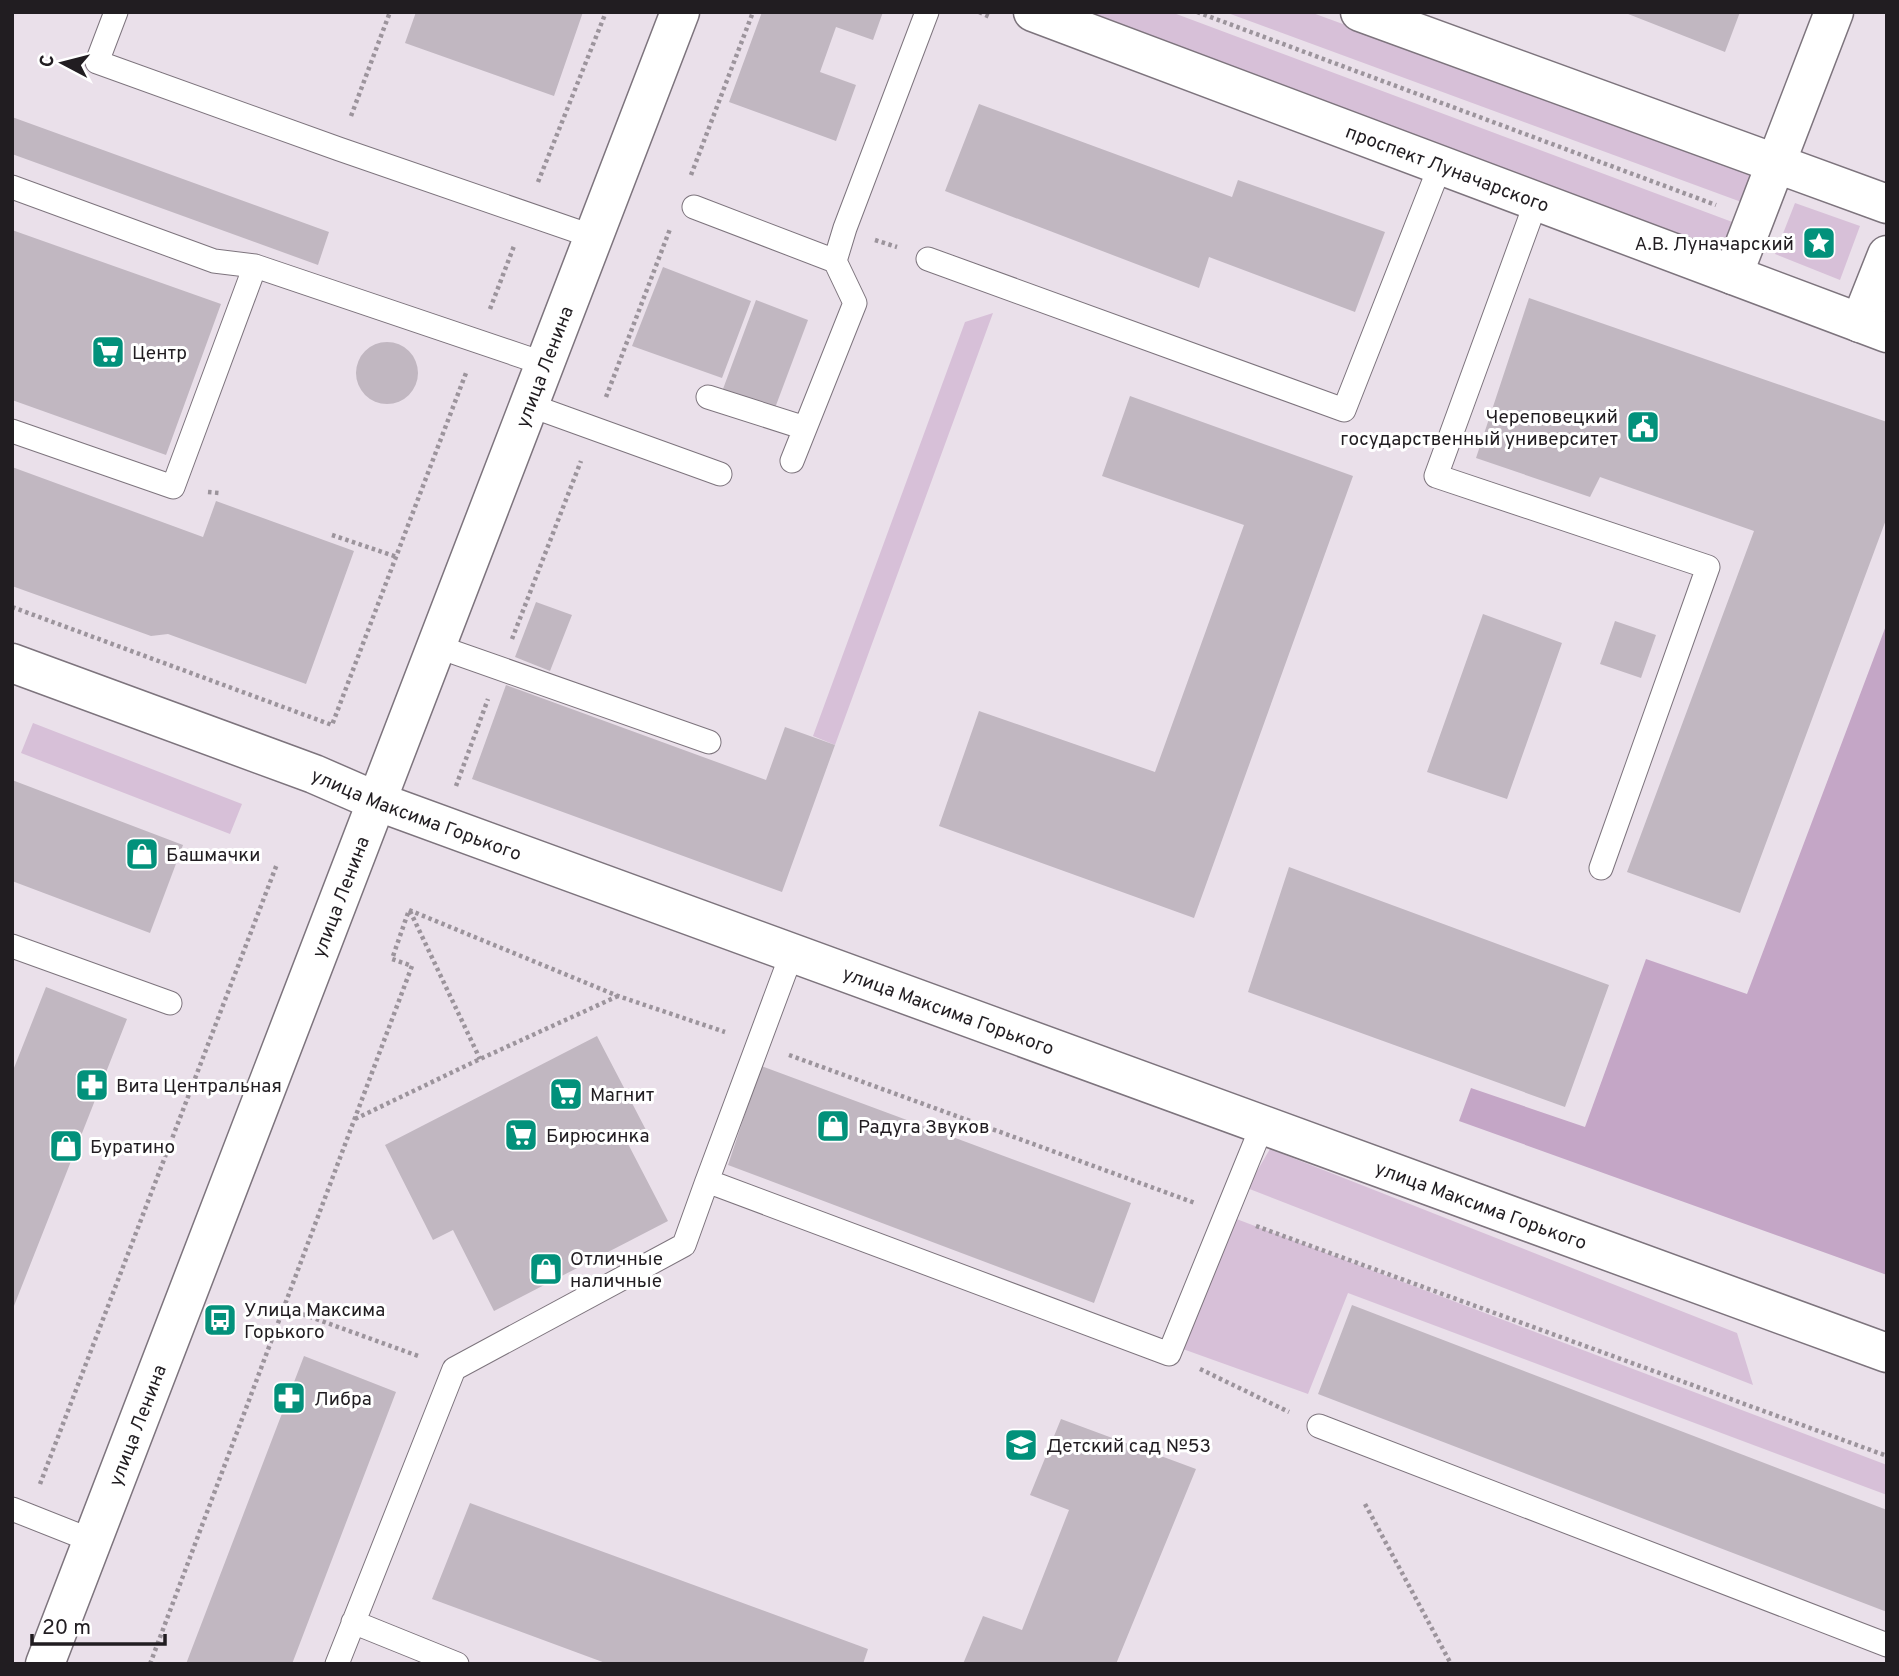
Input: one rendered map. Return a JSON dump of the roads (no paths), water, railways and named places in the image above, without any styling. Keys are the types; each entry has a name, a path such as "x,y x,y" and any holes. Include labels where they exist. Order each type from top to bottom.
{"street":[{"name":"улица Ленина","path":"45,1664 680,12"},
{"name":"проспект Луначарского","path":"1033,12 1874,328 1887,255"},
{"path":"1360,12 1887,204"},
{"path":"1733,275 1834,12"},
{"name":"улица Максима Горького","path":"12,663 314,774 376,801 1887,1353"}],"lane":[{"path":"116,12 97,62 594,237"},
{"path":"792,461 855,303 835,261 927,12"},
{"path":"928,259 1344,410 1440,166"},
{"path":"12,187 214,261 255,266 545,364"},
{"path":"1536,202 1436,476 1707,567 1601,868"},
{"path":"694,207 835,261"},
{"path":"12,430 173,487 255,266"},
{"path":"708,397 805,428"},
{"path":"529,405 720,474"},
{"path":"436,646 709,742"},
{"path":"12,946 170,1003"},
{"path":"337,1664 454,1369 684,1245 792,953"},
{"path":"707,1181 1169,1354 1262,1126"},
{"path":"1319,1426 1887,1645"},
{"path":"20,1512 93,1541"},
{"path":"354,1622 457,1664"}],"place":[{"name":"А.В. Луначарский","path":"1819,243"},
{"name":"Центр","path":"108,352"},
{"name":"Череповецкий государственный университет","path":"1643,427"},
{"name":"Башмачки","path":"142,854"},
{"name":"Вита Центральная","path":"92,1085"},
{"name":"Магнит","path":"566,1094"},
{"name":"Радуга Звуков","path":"833,1126"},
{"name":"Бирюсинка","path":"521,1135"},
{"name":"Буратино","path":"66,1146"},
{"name":"Отличные наличные","path":"546,1269"},
{"name":"Улица Максима Горького","path":"220,1320"},
{"name":"Либра","path":"289,1398"},
{"name":"Детский сад №53","path":"1021,1445"}]}
